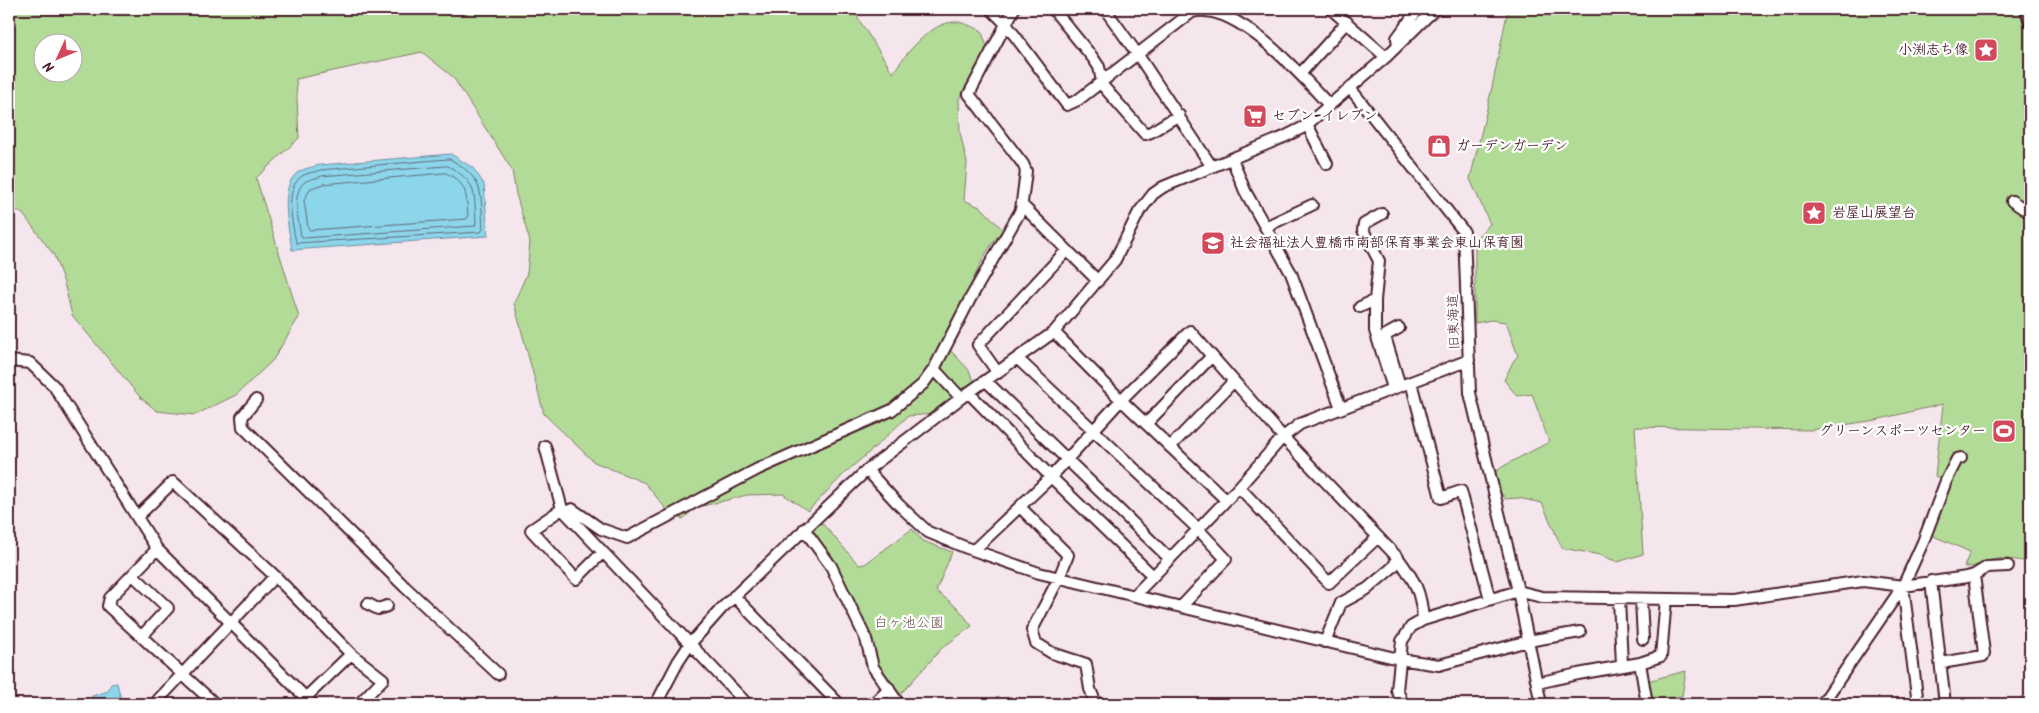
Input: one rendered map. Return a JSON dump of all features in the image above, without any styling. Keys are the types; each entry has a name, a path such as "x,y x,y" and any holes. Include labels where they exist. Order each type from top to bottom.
{"street":[{"path":"991,9 1006,24 1067,105 1078,100 1138,55 1191,10 1204,9 1231,14 1258,32 1329,105"},
{"path":"603,552 576,579 531,530 563,511 572,509 601,529 628,538 758,469 892,410 923,384 934,369 970,299 1021,210 1026,171 1023,164 969,94 1014,9"},
{"path":"1053,9 1093,58 1098,67 1103,86 1145,134 1179,115"},
{"path":"1105,9 1179,115 1212,167"},
{"path":"1331,9 1386,57"},
{"path":"1398,46 1397,38 1418,9"},
{"path":"656,704 678,662 690,644 734,596 867,470 965,395 1054,332 1115,260 1139,212 1153,194 1163,187 1284,137 1307,124 1386,57 1435,9"},
{"path":"2026,9 2030,23"},
{"path":"1300,74 1347,22"},
{"name":"旧東海道","path":"1350,88 1464,232 1470,393 1518,591 1541,704"},
{"path":"1307,124 1327,164"},
{"path":"1232,159 1245,191 1291,273 1341,408"},
{"path":"2012,201 2030,213"},
{"path":"1022,205 1098,281"},
{"path":"1265,227 1312,206"},
{"path":"1382,214 1364,224 1363,230 1379,260 1375,300 1376,331 1397,387"},
{"path":"998,373 978,345 1067,250"},
{"path":"1360,308 1375,300"},
{"path":"1397,387 1386,335 1390,331 1399,328"},
{"path":"974,550 1051,477 1121,400 1190,331 1283,437 1398,558 1415,580 1422,601 1423,620"},
{"path":"1054,332 1121,400 1226,500"},
{"path":"1146,424 1212,356"},
{"path":"1018,359 1198,529 1226,559 1181,607"},
{"path":"1134,596 1239,487 1283,437 1300,424 1468,360"},
{"path":"9,361 30,362 54,386 157,549 305,702 351,654"},
{"path":"934,369 965,395 1153,576"},
{"path":"986,381 1170,559"},
{"path":"1170,447 1234,381"},
{"path":"1410,382 1441,498 1461,491 1490,599"},
{"path":"256,400 242,417 243,427 405,587 498,674"},
{"path":"545,446 563,511 747,704"},
{"path":"1822,704 1903,586 1923,542 1946,481 1957,460 1961,458"},
{"path":"867,470 899,505 928,532 974,550 1039,573 1399,659 1439,665 1528,641 1580,632"},
{"path":"137,517 173,482 275,576 351,654 383,679 358,704"},
{"path":"1239,487 1329,583 1378,537"},
{"path":"1020,507 1068,554 1059,578 1032,630 1036,643 1052,653 1086,664 1090,689 1096,704"},
{"path":"804,530 831,566 866,639 873,667 899,704"},
{"path":"157,549 110,598 108,606 215,704"},
{"path":"1325,642 1341,603 1366,589 1393,568 1398,558"},
{"path":"1400,703 1397,690 1399,659 1402,641 1411,627 1423,620 1518,591 1542,597 1734,600 1863,581 1903,586 1974,575 1987,567 2008,566"},
{"path":"133,575 168,608 142,636"},
{"path":"1941,663 1983,656 1974,575"},
{"path":"158,704 158,700 275,576"},
{"path":"1932,581 1945,704"},
{"path":"1903,586 1918,704"},
{"path":"734,596 839,704"},
{"path":"1619,599 1622,665"},
{"path":"1641,599 1643,639"},
{"path":"1537,684 1622,665 1640,663 1661,656 1666,599"},
{"path":"368,604 378,610 387,606"},
{"path":"1640,663 1647,704"},
{"path":"873,704 889,688"}],"green space":[{"path":"9,9 852,9 893,73 911,49 936,27 946,23 958,22 981,30 988,49 959,99 960,133 967,163 964,200 982,208 1003,230 993,242 977,270 949,349 968,369 975,383 935,414 908,416 846,472 808,511 783,494 747,495 695,508 683,519 670,514 645,483 594,462 544,414 514,303 527,273 530,242 516,194 512,170 453,77 422,52 296,79 299,138 256,178 299,317 273,360 236,395 195,415 157,411 140,397 72,315 64,283 54,255 23,214 9,205"},
{"path":"1508,9 2030,9 2030,562 1998,559 1964,567 1970,552 1929,534 1946,481 1935,476 1943,404 1876,420 1811,430 1635,427 1643,554 1618,562 1600,555 1562,548 1542,503 1518,498 1505,499 1500,494 1494,473 1512,461 1549,442 1532,394 1517,396 1504,380 1518,356 1506,322 1491,320 1475,323 1475,239 1490,224 1470,179 1491,92"},
{"name":"白ヶ池公園","path":"820,521 859,565 865,564 912,529 923,541 952,552 936,591 958,608 972,626 942,648 899,696 876,665 810,529"},
{"path":"1686,671 1682,696 1666,698 1667,704 1651,704 1647,681"}],"water":[{"path":"451,154 473,168 484,184 488,236 292,250 287,219 287,196 293,177 300,171 320,165"},
{"path":"117,683 122,704 86,704 92,696 108,691 111,684"}],"place":[{"name":"小渕志ち像","path":"1986,50"},
{"name":"セブン-イレブン","path":"1255,116"},
{"name":"ガーデンガーデン","path":"1439,146"},
{"name":"岩屋山展望台","path":"1814,213"},
{"name":"社会福祉法人豊橋市南部保育事業会東山保育園","path":"1213,243"},
{"name":"グリーンスポーツセンター","path":"2004,431"}]}
